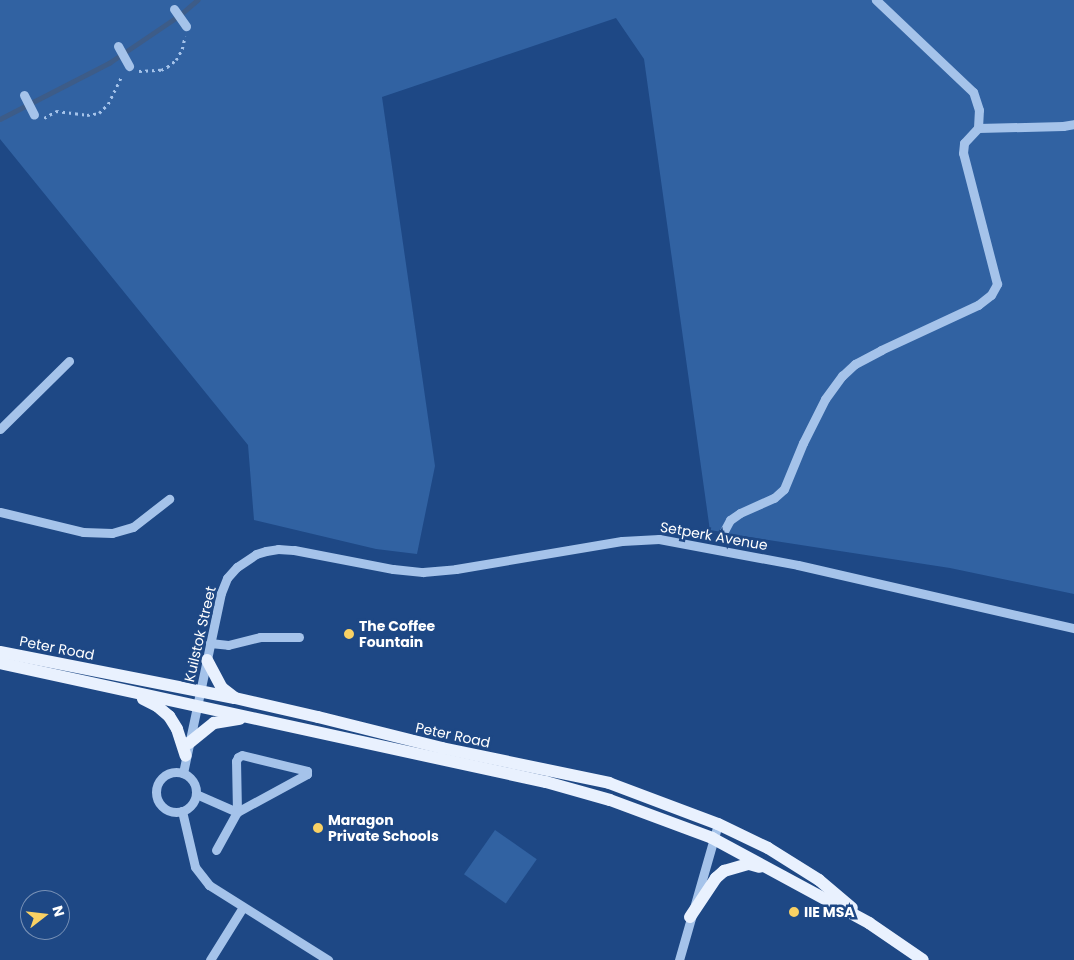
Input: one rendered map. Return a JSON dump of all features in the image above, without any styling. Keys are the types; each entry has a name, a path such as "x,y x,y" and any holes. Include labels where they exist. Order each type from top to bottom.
{"main road":[{"name":"Peter Road","path":"0,652 199,699 250,718 546,782 610,800 712,838 869,923"},
{"path":"207,660 222,688 234,698"},
{"name":"Peter Road","path":"0,663 124,691 199,699 234,698 442,748 608,782 718,824 794,863 819,880 869,923 923,960"},
{"path":"124,691 157,706 168,716 186,756"},
{"path":"189,742 214,724 250,718"},
{"path":"690,917 716,878 724,871 749,864 781,874"}],"street":[{"path":"723,534 730,520 740,513 774,498 784,489 824,399 848,370 881,350 978,305 992,295 997,284 964,153 964,143 978,128 979,110 973,92 876,0"},
{"path":"174,8 185,25"},
{"path":"118,46 128,64"},
{"path":"24,95 33,114"},
{"path":"978,128 1063,126 1074,124"},
{"path":"0,429 70,361"},
{"path":"0,512 82,532 112,533 133,527 169,499"},
{"name":"Setperk Avenue","path":"256,554 278,549 294,550 394,569 423,572 456,569 622,541 659,539 798,565 1074,628"},
{"name":"Kuilstok Street","path":"183,773 221,593 227,578 237,567 256,554"},
{"path":"210,644 228,645 260,637 299,637"},
{"path":"216,850 237,812 236,761 238,757 242,755 307,770 307,774 237,812"},
{"path":"176,772 183,773 193,781 196,794 190,806 182,811 166,809 161,805 157,787 164,776 176,772"},
{"path":"196,794 237,812"},
{"path":"182,811 195,867 209,885 328,960"},
{"path":"679,960 712,838 718,824"},
{"path":"210,960 243,907"}],"path":[{"path":"33,114 37,118 45,118 56,112 64,111 87,115 99,113 113,94 128,64 134,70 143,73 167,67 176,60 182,49 185,25"}],"shaded area":[{"path":"0,0 1074,0 1074,594 950,568 710,531 644,59 616,18 382,97 435,466 417,554 376,549 254,520 248,445 0,139"},
{"path":"495,830 537,859 506,903 464,874"}],"waterway":[{"path":"0,119 109,63 180,15 197,0"}],"place":[{"name":"The Coffee Fountain","path":"349,634"},
{"name":"Maragon Private Schools","path":"318,828"},
{"name":"IIE MSA","path":"794,912"}]}
